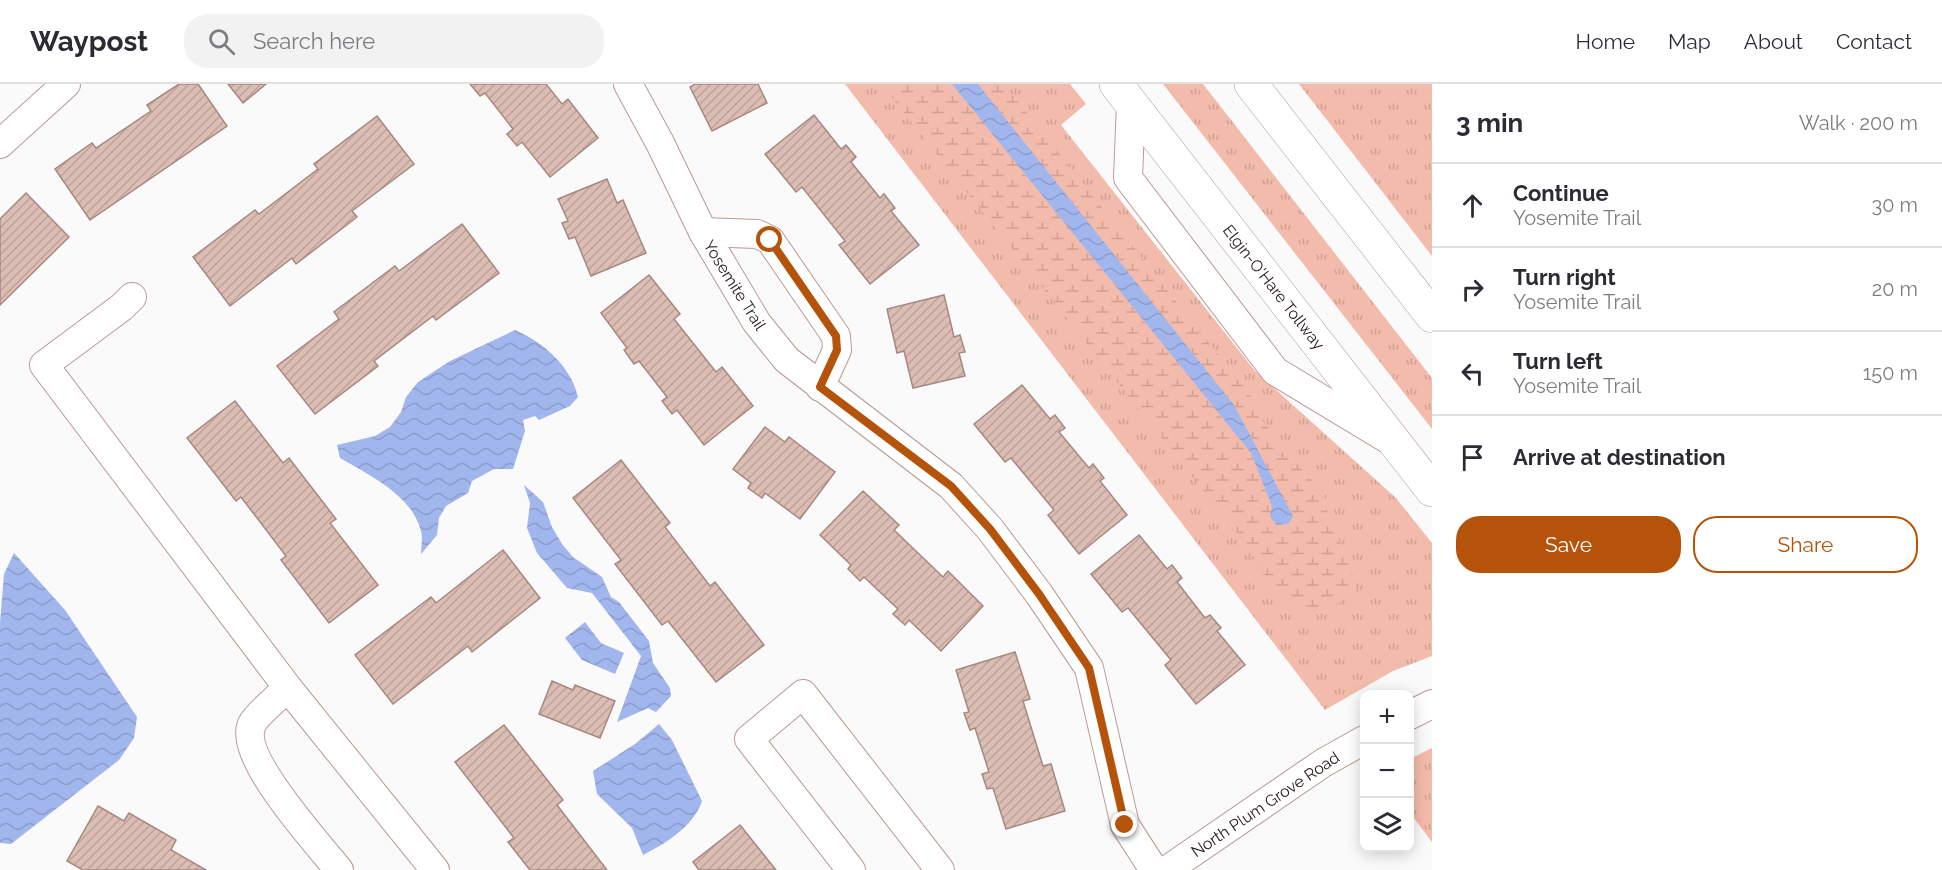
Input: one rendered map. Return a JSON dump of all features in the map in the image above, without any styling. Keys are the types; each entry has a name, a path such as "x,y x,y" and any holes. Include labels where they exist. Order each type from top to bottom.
{"highway":[{"path":"1251,84 1432,316"},
{"name":"Elgin-O'Hare Tollway","path":"1123,94 1432,490"}],"street":[{"path":"0,144 66,84"},
{"name":"Yosemite Trail","path":"628,84 660,143 703,232 757,323 787,360 951,486 990,529 1039,594 1089,668 1125,825 1154,870"},
{"path":"1123,94 1128,178 1275,371 1396,444"},
{"name":"Yosemite Trail","path":"703,232 758,234 770,240 836,336 837,350 820,387"},
{"path":"132,297 122,308 44,365 288,688 435,870"},
{"path":"288,688 252,724 250,745 278,795 339,870"},
{"path":"851,870 750,739 803,694 940,870"},
{"path":"1414,713 1432,704"},
{"name":"North Plum Grove Road","path":"1167,870 1323,763 1360,743"}],"green space":[{"path":"845,84 1070,84 1086,104 1061,125 1255,371 1396,498 1432,543 1432,656 1393,671 1325,710"},
{"path":"881,84 952,84 1251,454 1272,506 1288,524 1234,405 978,84 1004,84 1248,392 1262,420 1288,454 1324,493 1330,526 1344,548 1358,592 1329,608 1310,614 1301,613 1283,599 1248,547"},
{"path":"1163,84 1203,84 1432,378 1432,429"},
{"path":"1299,84 1432,84 1432,256"},
{"path":"1432,748 1432,842 1414,818 1414,757"}],"water":[{"path":"952,84 978,84 1234,405 1293,516 1288,524 1277,525 1270,517 1272,506 1251,453"},
{"path":"515,330 536,341 554,356 569,375 578,397 570,406 539,420 535,416 523,420 525,431 513,469 494,469 472,481 468,493 446,506 439,518 437,535 421,554 421,531 409,507 388,487 340,458 337,445 375,436 390,427 401,412 406,397 418,382 450,361"},
{"path":"524,485 543,502 552,527 562,544 573,557 602,577 611,597 619,602 649,641 653,663 670,688 671,696 656,712 648,708 617,722 641,656 592,593 567,588 537,553 527,528 530,503"},
{"path":"14,553 65,610 137,717 134,738 119,760 11,844 0,843 0,623 4,574"},
{"path":"585,622 601,643 624,653 615,674 582,660 565,638"},
{"path":"659,724 672,740 702,801 686,826 669,840 643,855 632,828 597,794 593,771 635,744"}],"building":[{"path":"179,84 198,84 227,126 90,220 55,169 92,143 96,148 151,111 147,105"},
{"path":"228,84 266,84 243,103"},
{"path":"470,84 546,84 562,104 568,99 598,138 550,177 522,142 517,146 507,134 513,129 485,93 480,96"},
{"path":"695,84 758,84 767,103 712,131 690,87"},
{"path":"814,115 841,149 846,145 856,157 851,162 880,198 884,194 895,208 891,211 919,245 870,284 839,245 845,241 802,187 796,192 765,154"},
{"path":"377,116 414,164 352,211 357,217 296,264 292,258 230,306 193,257 255,210 259,214 318,169 314,164"},
{"path":"607,179 617,203 623,200 646,253 591,276 575,237 569,239 562,223 568,221 558,199"},
{"path":"26,193 69,237 0,305 0,219"},
{"path":"462,224 499,273 436,320 433,316 374,361 378,366 315,414 277,366 339,319 334,312 395,266 399,271"},
{"path":"649,275 680,314 674,319 716,372 722,367 753,406 704,445 677,410 672,414 662,401 667,397 639,361 634,364 624,350 627,348 601,313"},
{"path":"944,295 954,337 960,335 965,352 959,353 965,376 913,388 904,351 897,353 887,309"},
{"path":"1022,385 1050,419 1055,415 1065,428 1059,432 1089,468 1093,464 1104,478 1100,481 1127,515 1079,554 1048,515 1054,510 1011,458 1005,462 974,424"},
{"path":"235,401 283,463 289,458 336,519 330,523 378,585 329,623 281,560 286,556 241,497 236,501 187,438"},
{"path":"765,427 785,442 789,437 835,472 800,519 765,493 762,498 748,488 751,483 733,469"},
{"path":"621,460 670,523 665,527 710,586 715,582 764,645 716,682 668,621 662,625 615,564 621,560 573,498"},
{"path":"863,491 899,525 894,530 943,577 948,571 983,606 941,651 909,620 905,625 893,614 898,609 864,577 860,581 848,569 851,565 820,535"},
{"path":"1139,535 1167,569 1172,565 1182,578 1177,582 1205,618 1210,615 1221,628 1217,631 1245,665 1196,704 1165,665 1171,660 1128,608 1122,612 1091,574"},
{"path":"503,550 540,598 472,652 468,646 393,704 355,655 431,597 436,603"},
{"path":"1015,652 1030,699 1023,701 1043,766 1051,764 1065,811 1006,829 993,788 987,789 982,774 989,772 975,728 970,730 964,713 969,712 956,670"},
{"path":"552,681 573,690 575,685 615,701 600,738 539,714"},
{"path":"504,725 563,800 557,805 607,870 530,870 508,842 514,838 455,762"},
{"path":"98,806 124,821 129,813 176,840 171,850 206,870 83,870 67,861"},
{"path":"740,825 776,870 699,870 693,862"}],"route":[{"path":"770,240 836,336 837,350 820,387 951,486 990,529 1039,594 1089,668 1125,825"}]}
